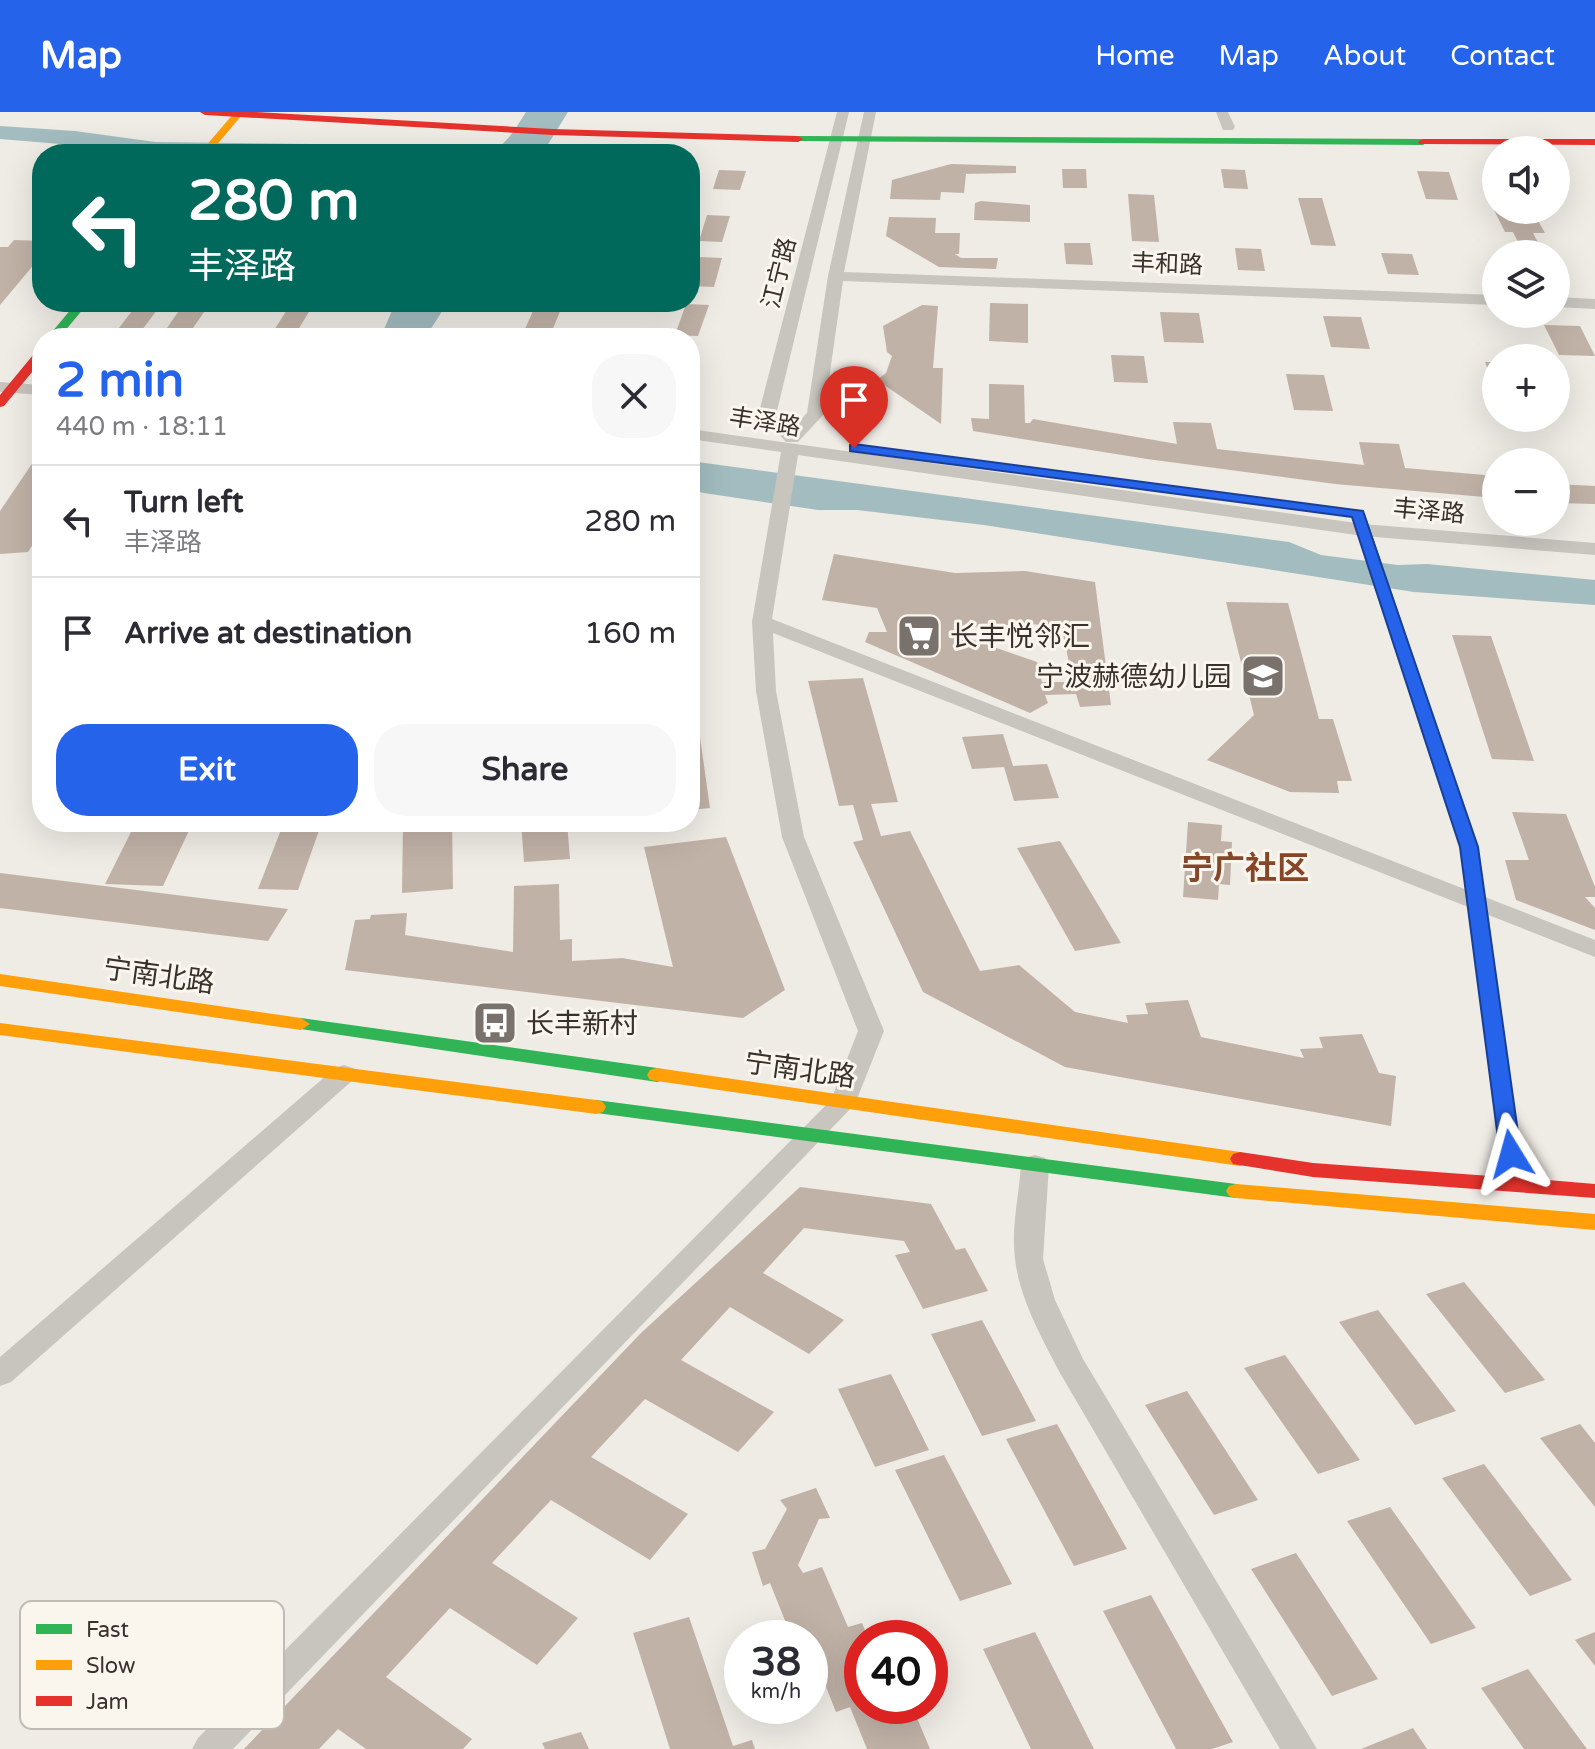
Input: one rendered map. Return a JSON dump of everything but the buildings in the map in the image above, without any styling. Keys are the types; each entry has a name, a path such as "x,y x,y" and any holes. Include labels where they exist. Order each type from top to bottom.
{"main road":[{"path":"205,112 568,125 1225,120 1595,130"},
{"path":"450,112 508,124"},
{"path":"212,144 237,115"},
{"path":"868,125 1595,142"},
{"path":"61,328 75,312"},
{"path":"6,389 32,362"},
{"path":"1360,522 1469,847 1515,1185"},
{"name":"宁南北路","path":"0,980 1313,1170 1595,1191"},
{"path":"0,1029 1292,1198 1595,1222"}],"street":[{"name":"江宁路","path":"841,125 768,412 790,448 815,414 836,276 868,125"},
{"name":"丰和路","path":"836,276 1482,299"},
{"path":"1570,303 1595,304"},
{"path":"6,389 32,385"},
{"path":"6,389 32,390"},
{"name":"丰泽路","path":"700,427 790,448"},
{"name":"丰泽路","path":"700,435 1360,522 1595,549"},
{"path":"284,1674 842,1104 871,1031 793,837 766,691 762,622 790,448"},
{"name":"丰泽路","path":"1360,522 1595,538"},
{"path":"762,622 1595,949"},
{"path":"0,1374 344,1074"},
{"path":"1035,1165 1029,1256 1033,1279 1046,1312 1071,1365 1299,1749"},
{"path":"210,1749 230,1729"}],"water":[{"path":"526,112 568,112 548,144 502,144"},
{"path":"0,126 75,131 155,142 310,144 61,144 0,139"},
{"path":"392,312 442,312 431,328 384,328"},
{"path":"700,462 1289,542 1321,555 1398,565 1427,564 1595,580 1595,605 1414,592 984,525 857,510 818,510 700,492"}],"traffic: fast":[{"path":"798,139 1423,142"},
{"path":"61,328 75,312"},
{"path":"790,450 792,438"},
{"path":"1358,514 1469,847 1477,906"},
{"path":"301,1024 657,1075"},
{"path":"596,1107 1236,1191"}],"traffic: slow":[{"path":"212,144 237,115"},
{"path":"0,980 301,1024"},
{"path":"0,1029 596,1107"},
{"path":"657,1075 1240,1159"},
{"path":"1236,1191 1595,1222"}],"traffic: jam":[{"path":"205,112 552,132 798,139"},
{"path":"1423,142 1595,142"},
{"path":"0,403 32,364"},
{"path":"1477,906 1515,1185"},
{"path":"1240,1159 1313,1170 1595,1191"}],"place":[{"name":"长丰悦邻汇","path":"919,636"},
{"name":"宁波赫德幼儿园","path":"1263,676"},
{"name":"长丰新村","path":"495,1023"}],"district":[{"name":"宁广社区","path":"1245,868"}],"route":[{"path":"854,448 1358,514 1469,847 1511,1154"}]}
